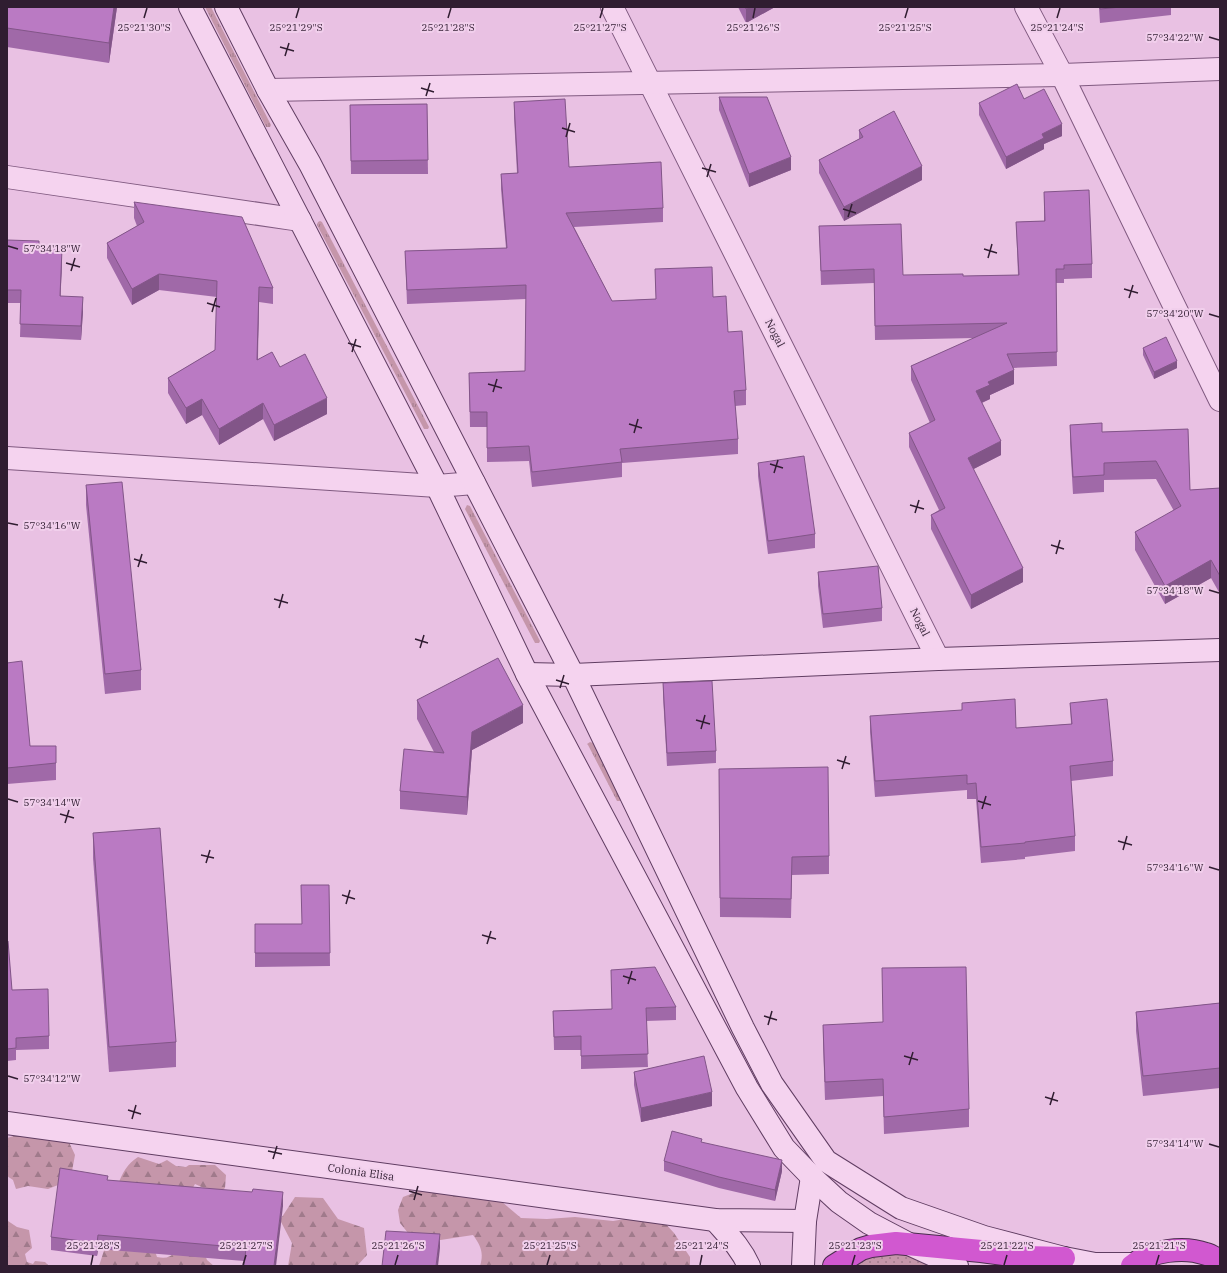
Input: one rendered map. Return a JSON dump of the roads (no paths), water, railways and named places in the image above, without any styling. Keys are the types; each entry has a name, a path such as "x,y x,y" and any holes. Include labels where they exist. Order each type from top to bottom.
{"highway":[{"path":"834,1266 861,1249 871,1246 896,1243 1026,1257 1064,1258"},
{"path":"1133,1265 1156,1253 1220,1246"},
{"path":"1180,1250 1206,1254 1220,1261"}],"street":[{"path":"190,7 436,486 527,674 747,1088 784,1148 839,1202 869,1223 909,1244 958,1266"},
{"path":"226,7 268,90 310,164 572,675 743,1028 772,1084 826,1161 901,1208 984,1237 1064,1258 1095,1264 1133,1265"},
{"name":"Nogal","path":"612,7 938,658"},
{"path":"1026,7 1062,75 1220,400"},
{"path":"268,90 1062,75 1220,68"},
{"path":"278,179 310,164"},
{"path":"7,177 300,220"},
{"path":"7,458 436,486 474,483"},
{"path":"527,674 572,675 938,658 1220,650"},
{"name":"Colonia Elisa","path":"7,1123 715,1220 805,1221"},
{"path":"803,1266 805,1221 812,1177"},
{"path":"715,1220 734,1241 749,1266"}]}
